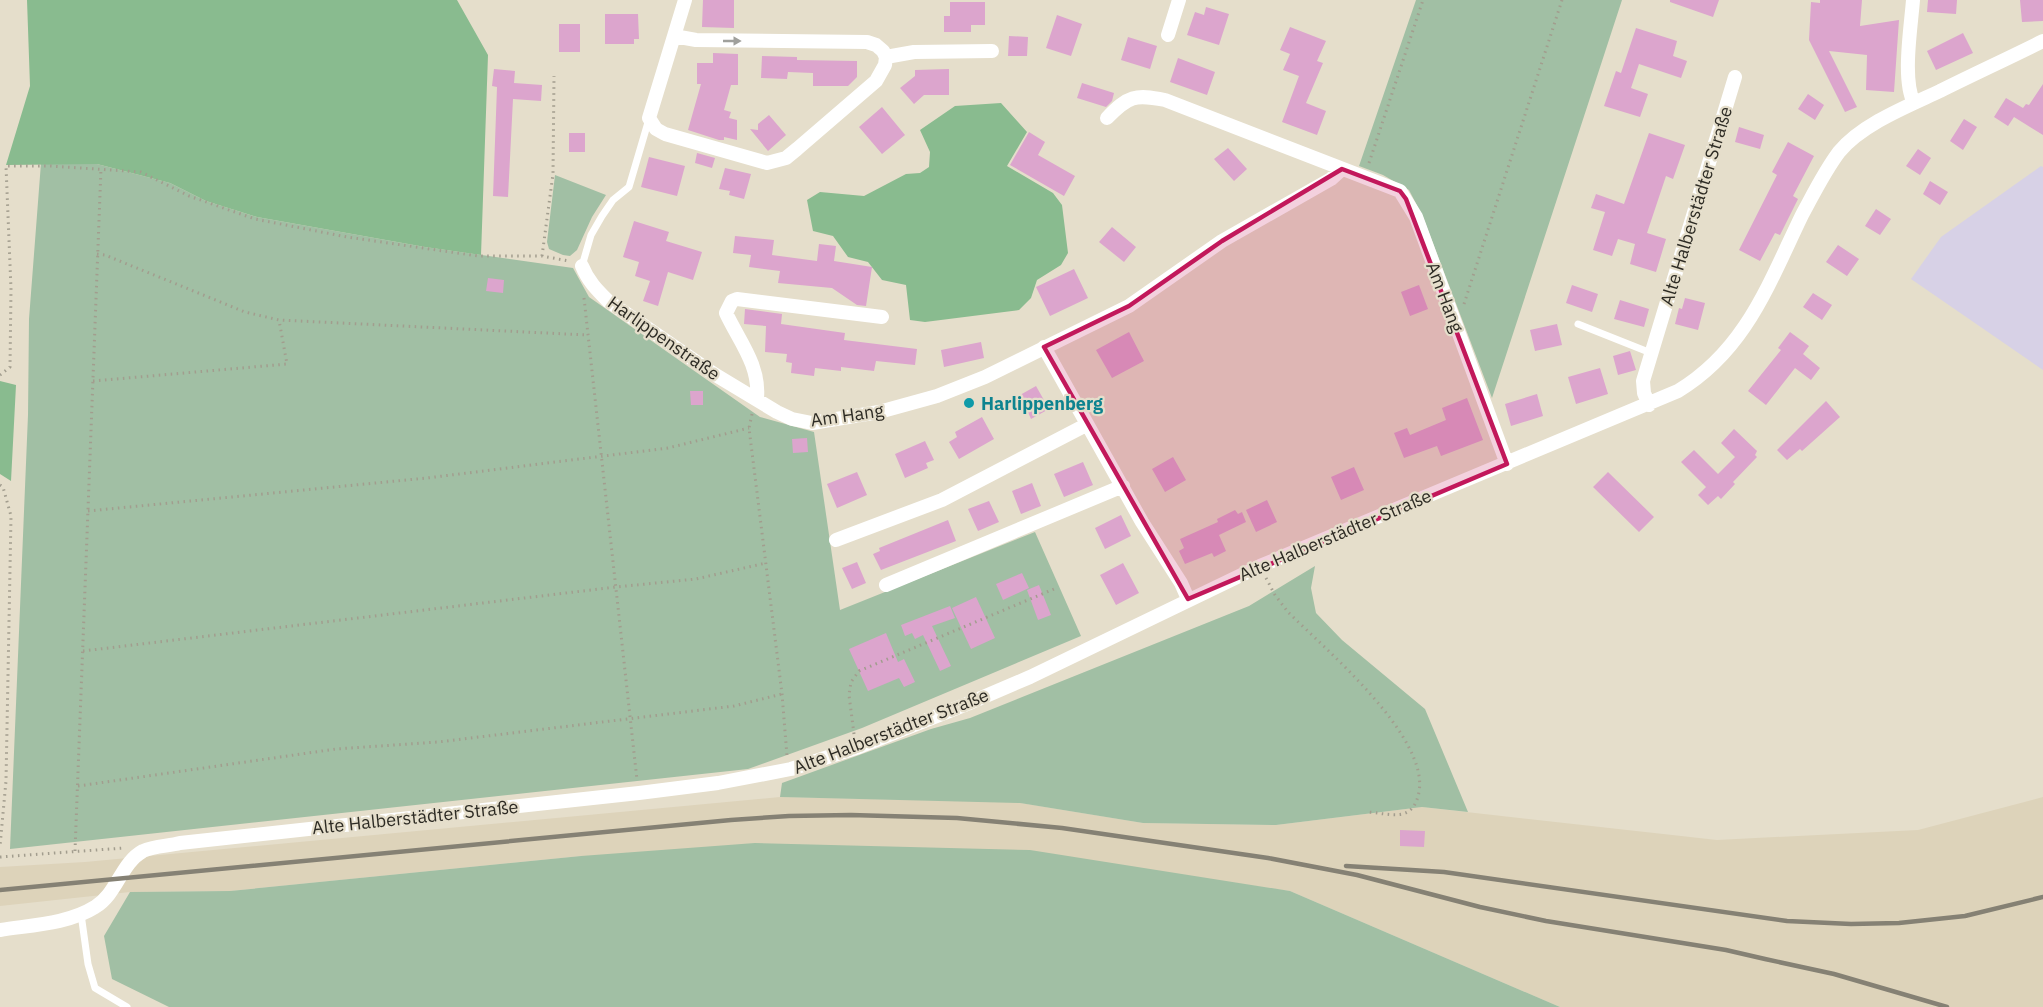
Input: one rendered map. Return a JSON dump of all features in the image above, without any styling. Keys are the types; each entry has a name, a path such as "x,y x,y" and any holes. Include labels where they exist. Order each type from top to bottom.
{"street":[{"path":"674,36 696,40 867,42 883,51 886,57 885,65 876,81 797,149 777,162 767,163 675,138 656,129 649,118 674,36 685,0"},
{"path":"1168,35 1179,0"},
{"path":"1913,0 1908,78 1910,95 1914,103"},
{"name":"Alte Halberstädter Straße","path":"146,850 180,843 639,793 753,777 791,769 859,747 967,704 1030,677 1260,566 1649,405 1699,379 1725,354 1748,324 1824,173 1841,150 1863,131 1914,103 2043,41"},
{"path":"886,57 914,52 992,51"},
{"name":"Alte Halberstädter Straße","path":"1649,405 1644,393 1643,381 1735,77"},
{"name":"Am Hang","path":"1107,118 1124,101 1134,97 1148,96 1165,100 1400,191 1416,217 1507,464"},
{"name":"Am Hang","path":"756,398 792,419 812,423 879,412 937,396 985,377 1129,306 1222,241 1331,179 1342,169"},
{"name":"Harlippenstraße","path":"582,266 593,287 608,301 714,374 756,398"},
{"path":"756,398 756,377 745,346 726,313 732,301 737,299 882,317"},
{"path":"1044,347 1086,425 1188,599"},
{"path":"837,540 942,500 1086,425"},
{"path":"886,585 1123,486"},
{"path":"0,930 65,919 81,914 104,901 136,856 146,850"}],"lane":[{"path":"582,266 591,236 602,216 613,200 630,187 649,118"},
{"path":"1578,324 1651,353"},
{"path":"81,914 88,964 95,988 127,1007"}],"path":[{"path":"1364,177 1424,0"},
{"path":"1453,319 1462,312 1562,0"},
{"path":"542,256 553,174 554,76"},
{"path":"0,375 10,367 11,289 6,166 101,168 141,172 189,196 255,219 347,237 478,256 542,256 582,266 587,335 639,793"},
{"path":"75,851 101,168"},
{"path":"97,254 105,255 244,312 279,320 587,335"},
{"path":"93,381 287,364 279,320"},
{"path":"756,398 749,428 782,694 787,755 791,769"},
{"path":"88,511 427,478 668,448 749,428"},
{"path":"0,485 3,487 11,516 6,781 0,846"},
{"path":"83,651 696,579 766,563"},
{"path":"1260,566 1275,595 1288,612 1384,709 1403,735 1415,760 1420,786 1417,801 1411,812 1401,815 1368,812"},
{"path":"859,747 852,731 849,695 851,682 859,671 1054,589"},
{"path":"78,786 336,749 438,742 630,720 734,706 782,694"},
{"path":"0,857 124,848 146,850"}],"highlighted area":[{"path":"1342,169 1400,191 1406,199 1507,464 1188,599 1044,347 1129,306 1222,241"}],"shaded area":[{"path":"2041,166 2043,167 2043,370 1911,279 1941,237"},
{"path":"780,797 1015,802 1143,823 1276,825 1422,807 1717,840 1918,830 2043,797 2043,1007 1560,1007 1290,891 1233,883 581,856 230,891 130,892 0,906 0,867 85,862"}],"green space":[{"path":"27,0 457,0 488,55 481,255 257,217 206,201 170,183 97,164 6,165 30,86"},
{"path":"1416,0 1622,0 1492,398 1423,217 1409,190 1383,175 1359,166"},
{"path":"1001,103 1027,132 1007,166 1053,193 1062,205 1068,253 1061,265 1037,280 1031,298 1019,310 925,322 910,320 906,285 882,280 868,262 848,257 833,236 813,231 807,200 820,192 864,196 906,174 920,173 929,167 930,152 920,130 955,106"},
{"path":"41,163 97,164 170,183 206,201 257,217 425,247 573,268 589,297 760,417 814,432 840,610 1035,532 1081,636 862,728 748,769 10,849 28,415 29,319"},
{"path":"555,175 606,195 592,217 577,250 570,256 549,249 547,242"},
{"path":"0,381 16,385 11,481 0,474"},
{"path":"1315,566 1311,588 1316,613 1342,640 1425,709 1468,812 1422,807 1276,825 1143,823 1020,803 780,797 782,783 931,729 970,718 1249,606"},
{"path":"755,843 1030,850 1290,891 1560,1007 169,1007 112,979 104,936 130,892 230,891 581,856"}],"building":[{"path":"703,0 734,0 734,28 702,27"},
{"path":"1670,0 1719,0 1713,17 1670,2"},
{"path":"1820,0 1862,0 1860,26 1899,20 1894,92 1866,90 1867,55 1829,51 1857,107 1845,112 1809,40 1811,2 1820,3"},
{"path":"1928,0 1957,0 1956,14 1927,12"},
{"path":"2020,0 2043,0 2043,21 2022,22"},
{"path":"950,2 985,2 985,25 971,25 971,32 944,32 944,16 950,16"},
{"path":"1206,7 1229,14 1219,45 1187,35 1195,12 1204,15"},
{"path":"605,14 638,14 639,39 634,39 634,44 605,44"},
{"path":"1057,15 1082,24 1071,56 1046,48"},
{"path":"559,24 580,24 580,52 559,52"},
{"path":"1290,27 1326,41 1317,61 1323,63 1306,103 1326,111 1317,135 1282,122 1299,76 1283,70 1290,54 1280,50"},
{"path":"1636,28 1677,41 1673,56 1687,61 1681,78 1639,64 1631,88 1648,94 1640,117 1604,106 1616,71 1621,73"},
{"path":"1963,33 1973,53 1936,70 1927,51"},
{"path":"1009,36 1028,37 1027,56 1008,56"},
{"path":"1128,37 1157,46 1150,69 1121,60"},
{"path":"713,53 738,54 738,85 731,85 724,110 731,112 729,118 737,120 737,140 724,137 724,140 719,140 688,130 701,84 697,84 697,63 713,63"},
{"path":"762,56 797,57 797,60 857,61 857,77 848,86 813,86 813,73 788,72 787,79 761,78"},
{"path":"1178,58 1215,72 1207,95 1170,82"},
{"path":"494,69 515,71 514,83 542,85 541,101 513,99 508,197 493,196 497,87 492,86"},
{"path":"949,69 949,95 924,95 914,104 900,88 915,76 915,70"},
{"path":"1082,83 1114,93 1112,101 1106,107 1077,98"},
{"path":"2043,84 2043,135 2014,117 2008,126 1994,117 2006,98 2023,108 2026,104 2029,105"},
{"path":"1808,94 1824,105 1815,120 1798,109"},
{"path":"882,107 905,135 882,154 859,127"},
{"path":"769,115 786,135 768,151 750,129 758,130 758,124"},
{"path":"1964,119 1977,127 1963,150 1950,141"},
{"path":"1739,127 1764,135 1760,149 1735,142"},
{"path":"1029,132 1045,142 1038,155 1075,176 1064,196 1010,165"},
{"path":"569,133 585,133 585,152 569,152"},
{"path":"1649,133 1685,145 1673,179 1666,176 1647,233 1666,239 1656,272 1630,264 1635,244 1618,239 1612,256 1593,250 1605,212 1591,208 1596,194 1624,204"},
{"path":"1788,142 1814,156 1793,196 1798,199 1780,235 1775,233 1760,261 1739,250 1777,175 1772,172"},
{"path":"1228,148 1247,169 1234,181 1214,159"},
{"path":"1918,149 1931,158 1920,175 1906,166"},
{"path":"697,153 715,158 712,168 695,163"},
{"path":"649,157 685,166 677,196 641,187"},
{"path":"725,168 751,174 744,199 729,195 730,191 719,189"},
{"path":"1930,181 1948,192 1940,205 1923,194"},
{"path":"1876,209 1891,219 1880,235 1865,226"},
{"path":"634,221 669,232 666,241 702,252 693,280 668,272 658,306 643,301 650,281 635,276 639,262 623,257"},
{"path":"1112,227 1136,247 1124,262 1099,242"},
{"path":"735,236 774,240 772,255 817,261 819,244 836,246 834,261 872,267 866,306 857,305 832,288 778,283 780,271 749,267 751,255 733,253"},
{"path":"1838,245 1859,259 1847,276 1826,262"},
{"path":"1074,269 1088,298 1050,316 1036,287"},
{"path":"488,278 504,280 503,293 486,291"},
{"path":"1419,285 1428,309 1410,316 1401,292"},
{"path":"1572,285 1598,294 1592,312 1566,303"},
{"path":"1813,293 1832,305 1822,320 1803,307"},
{"path":"1685,298 1705,303 1698,330 1675,324 1679,308 1682,309"},
{"path":"1620,300 1649,309 1644,327 1614,319"},
{"path":"745,309 782,314 781,324 845,333 844,340 917,349 915,365 876,361 874,371 841,367 841,371 815,368 814,376 791,373 792,363 786,362 787,354 765,352 766,326 744,324"},
{"path":"1557,324 1562,345 1535,351 1530,330"},
{"path":"1129,332 1144,361 1112,378 1096,350"},
{"path":"1790,332 1809,346 1803,354 1820,368 1811,380 1795,368 1766,405 1748,391 1781,350 1778,348"},
{"path":"981,342 984,358 944,367 941,350"},
{"path":"1630,351 1636,370 1618,375 1613,356"},
{"path":"1600,368 1608,394 1576,404 1568,377"},
{"path":"1036,386 1049,409 1031,419 1020,395"},
{"path":"690,391 703,391 703,405 691,405"},
{"path":"1537,394 1543,416 1511,426 1505,404"},
{"path":"1467,398 1483,440 1441,456 1437,446 1404,458 1394,433 1407,428 1410,435 1446,420 1442,408"},
{"path":"1826,401 1840,417 1802,451 1800,449 1787,460 1777,450"},
{"path":"982,417 994,439 959,459 949,442 957,437 955,432"},
{"path":"1734,429 1757,451 1755,455 1757,457 1733,482 1735,484 1721,499 1718,496 1708,505 1698,495 1706,487 1681,462 1694,450 1718,474 1735,457 1721,443"},
{"path":"807,438 808,452 793,453 792,439"},
{"path":"925,441 934,460 926,463 928,468 905,478 895,454"},
{"path":"1173,457 1186,480 1165,492 1152,469"},
{"path":"1083,462 1093,485 1064,497 1054,474"},
{"path":"1354,467 1364,490 1341,500 1331,477"},
{"path":"857,472 867,495 837,508 827,484"},
{"path":"1608,472 1654,517 1639,532 1593,487"},
{"path":"1032,483 1041,506 1021,514 1012,491"},
{"path":"1267,500 1277,522 1256,532 1246,510"},
{"path":"989,501 999,522 978,531 968,509"},
{"path":"1235,510 1238,514 1242,512 1246,522 1219,535 1226,551 1214,557 1212,553 1185,564 1179,551 1184,548 1180,539 1218,522 1217,519"},
{"path":"1121,515 1131,536 1105,549 1095,528"},
{"path":"948,520 956,541 881,570 873,554 880,551 879,548"},
{"path":"857,562 866,583 852,589 842,568"},
{"path":"1123,563 1139,593 1116,605 1100,575"},
{"path":"1022,573 1029,588 1003,600 996,584"},
{"path":"1039,585 1051,615 1038,620 1027,590"},
{"path":"976,597 995,638 971,649 952,608"},
{"path":"950,606 955,618 932,626 951,666 940,671 923,635 915,639 912,633 905,636 901,625"},
{"path":"886,633 898,662 904,659 915,682 904,687 899,678 868,691 849,649"},
{"path":"1400,830 1425,831 1424,847 1400,846"}],"railway":[{"path":"0,890 731,820 851,815 957,818 1062,828 1268,858 1357,875 1480,907 1546,921 1726,950 1834,974 1947,1007"},
{"path":"1346,866 1444,872 1787,921 1851,924 1899,923 1965,916 2043,897"}],"place":[{"name":"Harlippenberg","path":"969,403"}]}
